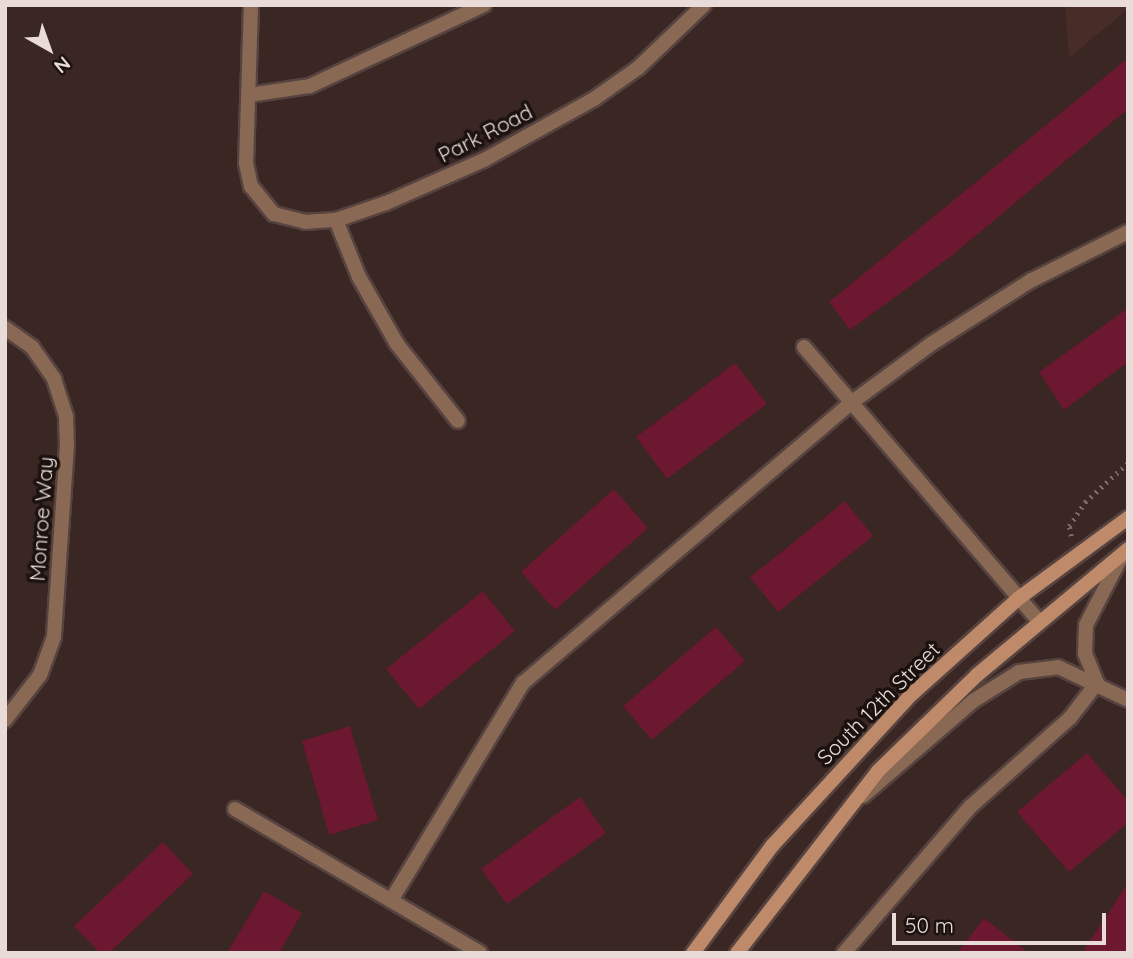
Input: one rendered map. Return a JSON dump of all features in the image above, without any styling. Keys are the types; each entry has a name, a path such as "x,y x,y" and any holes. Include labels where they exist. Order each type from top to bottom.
{"main road":[{"name":"South 12th Street","path":"695,948 840,767 1019,598 1128,518"},
{"path":"737,953 839,817 917,731 1039,621 1127,549"},
{"path":"681,953 695,948"}],"street":[{"path":"251,5 249,95 310,86 484,5"},
{"name":"Park Road","path":"249,95 246,163 259,200 274,215 306,222 336,220 484,160 594,99 638,68 704,5"},
{"path":"336,220 359,277 397,344 458,421"},
{"path":"392,899 523,683 851,403 931,344 1032,280 1128,232"},
{"name":"Monroe Way","path":"5,328 32,347 54,379 66,417 67,445 54,637 40,675 5,720"},
{"path":"804,347 1039,621"},
{"path":"1097,683 1085,654 1086,625 1092,604 1127,549"},
{"path":"839,817 973,701 1019,672 1058,667 1097,683 1128,700"},
{"path":"844,953 970,807 1070,718 1097,683"},
{"path":"235,809 480,953"}],"path":[{"path":"1074,556 1069,526 1084,502 1128,463"}],"shaded area":[{"path":"1065,5 1128,5 1128,9 1069,58"}],"building":[{"path":"1128,58 1128,109 950,257 850,330 829,302"},
{"path":"1128,308 1128,362 1064,410 1039,372"},
{"path":"735,363 767,404 667,479 636,437"},
{"path":"614,489 648,528 555,610 521,572"},
{"path":"845,501 873,536 778,612 750,577"},
{"path":"483,591 515,631 419,709 386,669"},
{"path":"716,627 745,661 652,740 623,706"},
{"path":"350,726 378,820 329,835 302,741"},
{"path":"1087,753 1128,801 1128,823 1069,872 1017,812"},
{"path":"580,797 606,833 507,904 481,869"},
{"path":"163,842 193,874 109,953 100,953 74,926"},
{"path":"1128,883 1128,953 1082,953"},
{"path":"264,891 302,913 279,953 227,953"},
{"path":"984,918 1029,953 957,953"}]}
